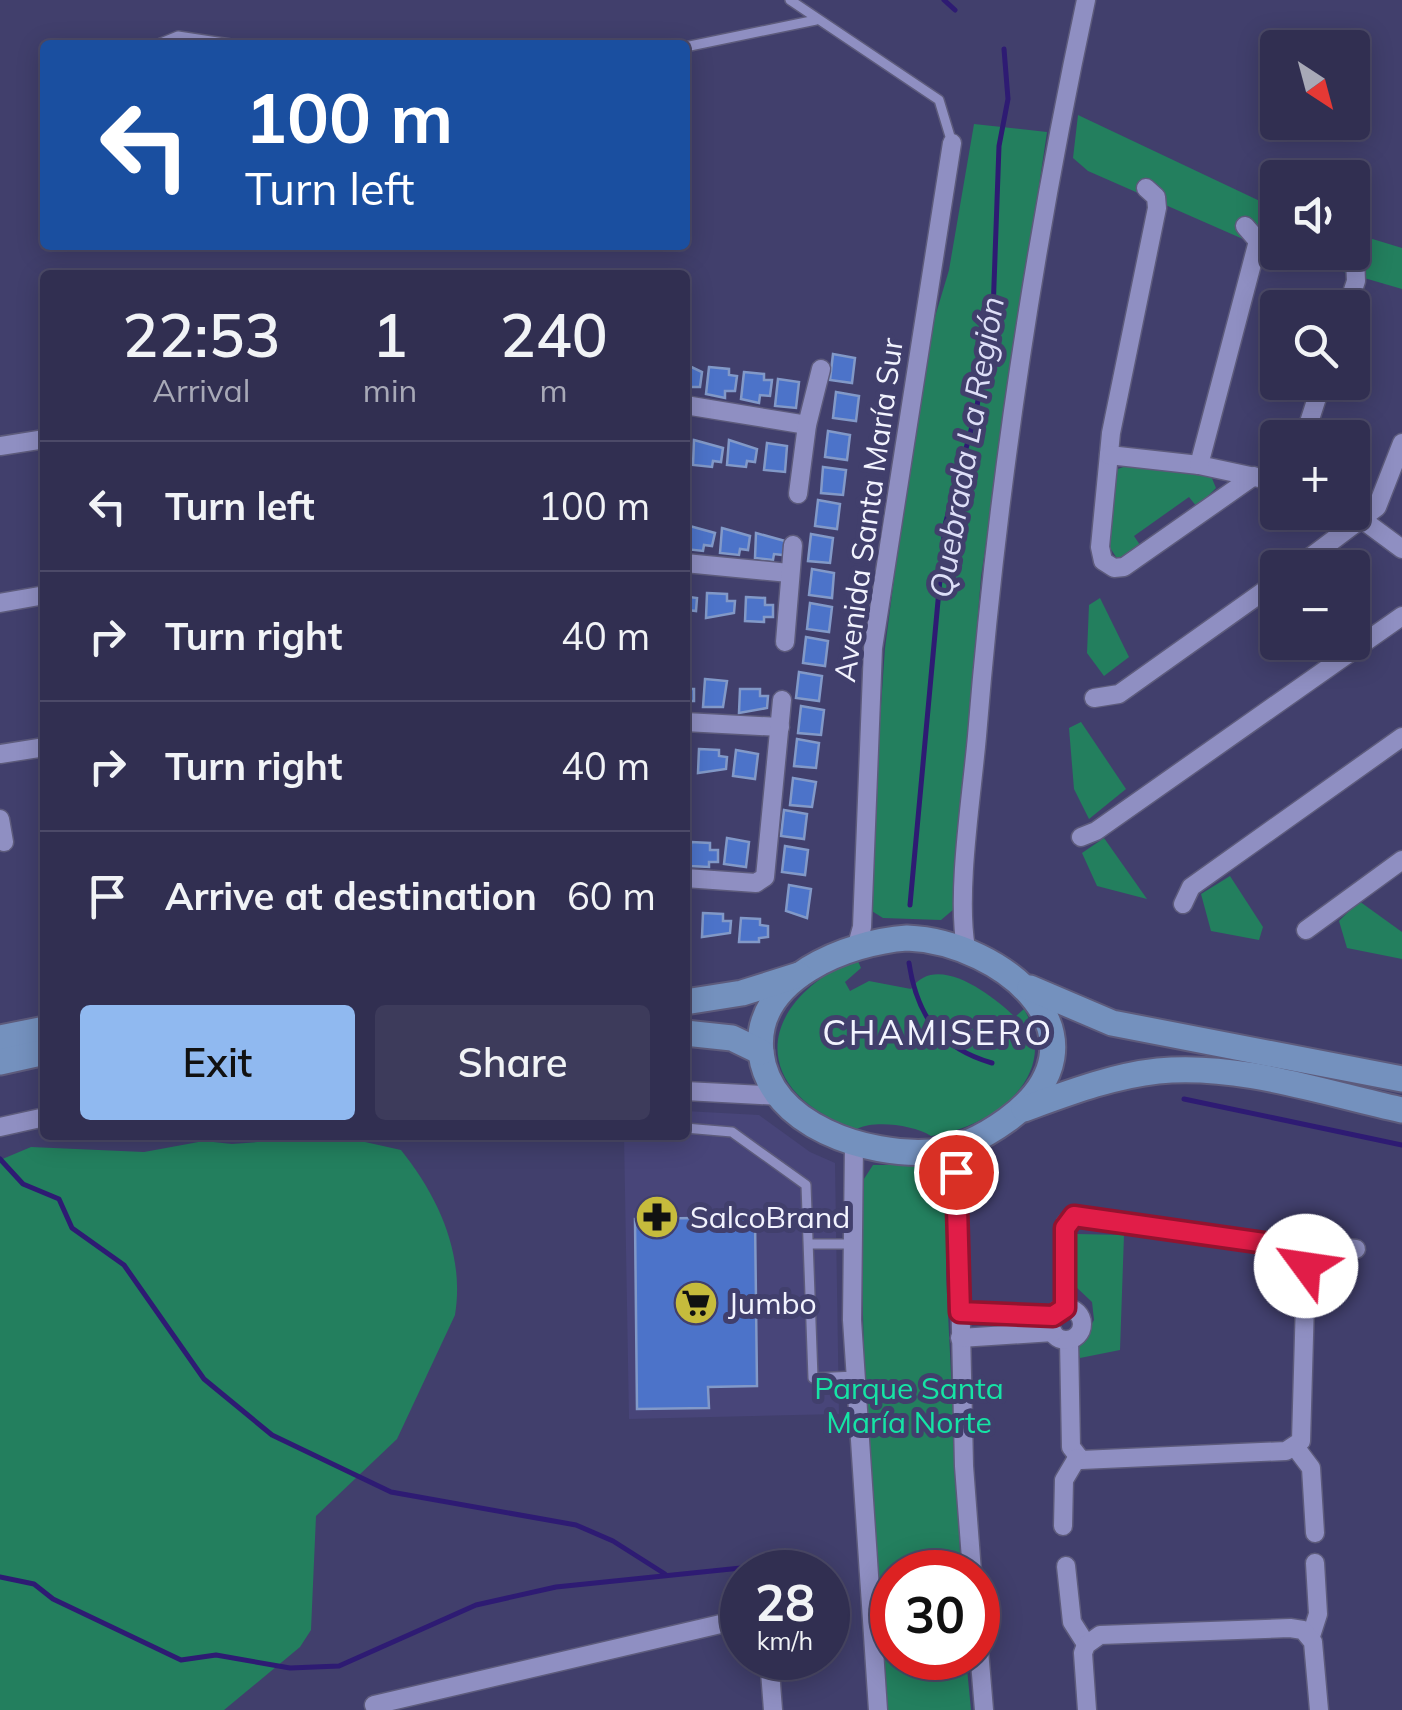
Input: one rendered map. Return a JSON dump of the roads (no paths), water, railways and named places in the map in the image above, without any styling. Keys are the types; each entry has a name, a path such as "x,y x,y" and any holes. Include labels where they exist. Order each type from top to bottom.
{"street":[{"path":"966,948 981,680 1010,433 1036,251 1086,0"},
{"name":"Avenida Santa María Sur","path":"857,945 862,928 873,648 952,144"},
{"path":"1146,188 1156,197 1157,208 1109,454 1100,550 1103,561 1114,568 1127,566 1254,476"},
{"path":"1199,465 1258,241 1256,234 1245,226"},
{"path":"798,494 807,425 820,368"},
{"path":"690,406 807,425"},
{"path":"0,446 40,440"},
{"path":"1370,510 1377,507 1402,443"},
{"path":"1109,454 1260,478"},
{"path":"1370,525 1402,549"},
{"path":"1317,550 1341,530"},
{"path":"784,642 792,544"},
{"path":"690,563 789,573"},
{"path":"1094,698 1118,694 1260,594"},
{"path":"0,603 40,596"},
{"path":"1081,837 1402,616"},
{"path":"690,878 756,883 765,877 782,700"},
{"path":"690,722 780,727"},
{"path":"1183,904 1191,887 1402,737"},
{"path":"0,754 40,748"},
{"path":"0,820 4,842"},
{"path":"1306,930 1402,860"},
{"path":"690,1001 742,993 803,974 857,945 907,938 966,948 1024,984 1112,1023 1402,1079"},
{"path":"803,974 772,1009 761,1052 781,1096 818,1128 854,1144 912,1152 956,1147 1020,1110 1105,1082 1181,1070 1254,1078 1402,1110"},
{"path":"1020,1110 1046,1079 1053,1054 1044,1015 1024,984"},
{"path":"0,1038 40,1029"},
{"path":"690,1034 732,1038 761,1052"},
{"path":"0,1062 40,1053"},
{"path":"690,1091 781,1096"},
{"path":"0,1127 40,1118"},
{"path":"854,1144 855,1376 870,1608"},
{"path":"956,1147 960,1338 971,1550"},
{"path":"1296,1448 1090,1462 1077,1458 1071,1446 1060,1324 1065,1228 1074,1216 1301,1252 1319,1245 1356,1249"},
{"path":"1296,1448 1302,1436 1304,1361 1306,1266 1301,1252"},
{"path":"960,1312 1060,1324"},
{"path":"960,1338 1060,1324"},
{"path":"1296,1448 1311,1468 1315,1533"},
{"path":"1062,1526 1064,1480 1077,1458"},
{"path":"1315,1562 1318,1614 1311,1636 1319,1710"},
{"path":"1066,1566 1072,1622 1086,1644 1082,1662 1087,1710"},
{"path":"374,1705 720,1623"},
{"path":"1086,1644 1100,1636 1290,1628 1311,1636"},
{"path":"770,1680 773,1710"},
{"path":"875,1680 878,1710"},
{"path":"981,1680 984,1710"}],"lane":[{"path":"790,0 939,100 952,144"},
{"path":"690,46 816,20"},
{"path":"168,40 178,36 202,40"},
{"path":"690,1128 724,1129 806,1185 813,1378 855,1376"},
{"path":"809,1244 852,1244"}],"waterway":[{"name":"Quebrada La Región","path":"944,0 955,10"},
{"name":"Quebrada La Región","path":"910,905 945,525 976,412 993,312 999,146 1008,99 1004,49"},
{"name":"Quebrada La Región","path":"909,963 918,999 934,1027 958,1048 992,1063"},
{"name":"Quebrada La Región","path":"1184,1099 1402,1145"},
{"path":"0,1159 23,1184 59,1199 72,1228 124,1265 204,1379 272,1435 391,1492 576,1525 613,1541 665,1574"},
{"path":"0,1577 34,1584 53,1599 181,1660 216,1655 290,1668 339,1666 476,1605 556,1587 720,1570"}],"place":[{"name":"SalcoBrand","path":"657,1217"},
{"name":"Jumbo","path":"696,1303"}],"district":[{"name":"CHAMISERO","path":"938,1032"}],"park label":[{"name":"Parque Santa María Norte","path":"909,1405"}]}
